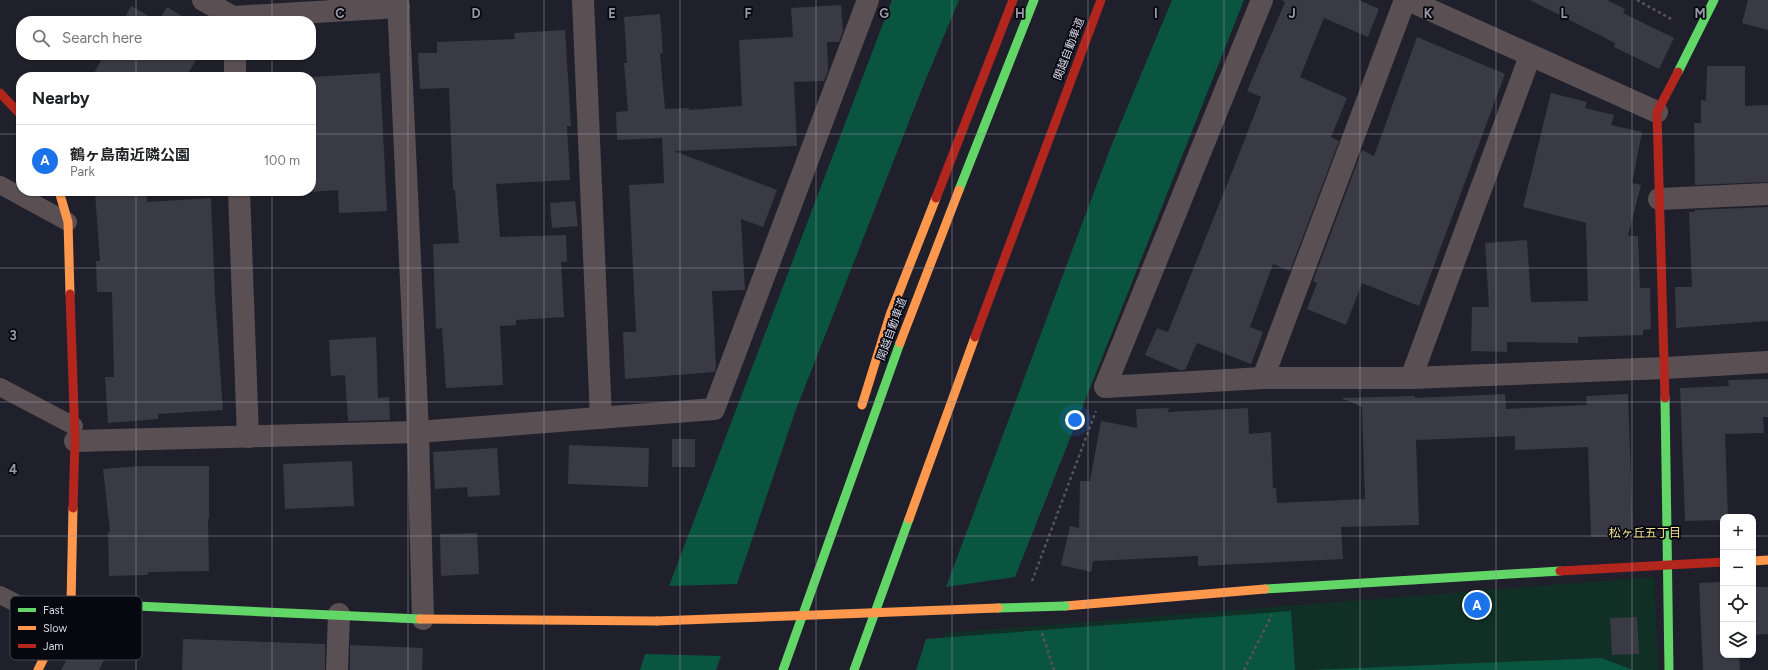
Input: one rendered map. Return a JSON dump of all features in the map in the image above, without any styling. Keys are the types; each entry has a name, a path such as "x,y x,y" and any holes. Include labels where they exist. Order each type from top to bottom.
{"main road":[{"path":"860,413 890,315 1013,0"},
{"name":"関越自動車道","path":"782,670 905,328 1034,0"},
{"name":"関越自動車道","path":"854,670 974,338 1101,0"},
{"path":"1669,670 1665,368 1657,112 1714,0"},
{"path":"0,93 16,110"},
{"path":"61,196 68,222 75,434 72,596"},
{"path":"782,670 830,511"},
{"path":"1756,561 1768,560"},
{"path":"142,607 339,614 423,619 657,621 1065,606 1286,587 1720,562"},
{"path":"38,670 43,660"}],"street":[{"path":"203,0 228,16"},
{"path":"583,0 601,418"},
{"path":"75,434 248,437 418,432 714,409 868,0"},
{"path":"1262,0 1105,387 1263,378 1411,378 1665,368 1768,362"},
{"path":"1263,378 1405,0"},
{"path":"1408,0 1657,112"},
{"path":"264,16 398,3 418,432 423,619"},
{"path":"1411,378 1530,56"},
{"path":"235,60 235,72"},
{"path":"1659,199 1768,194"},
{"path":"239,196 248,437"},
{"path":"337,670 339,614"}],"lane":[{"path":"0,185 16,194"},
{"path":"20,196 68,222"},
{"path":"0,387 75,434"},
{"path":"0,595 10,600"}],"path":[{"path":"1637,0 1698,33"},
{"path":"1031,584 1105,387"},
{"path":"1244,670 1286,587"},
{"path":"1040,627 1054,670"}],"green space":[{"path":"892,0 959,0 923,86 795,412 737,584 669,586"},
{"path":"1172,0 1244,0 1015,577 946,587 1112,144"},
{"path":"1654,577 1658,670 933,670 945,633"},
{"path":"1291,611 1295,670 916,670 926,639"},
{"path":"645,654 721,656 716,670 640,670"},
{"path":"1601,658 1633,670 1309,670"}],"building":[{"path":"1281,0 1359,0 1379,9 1368,37 1324,18 1300,77 1347,98 1331,137 1339,141 1290,271 1273,264 1250,327 1263,332 1251,364 1197,343 1185,370 1180,370 1145,355 1157,328 1168,332 1261,97 1247,91 1285,2"},
{"path":"1530,0 1607,0 1625,9 1623,13 1674,38 1659,69 1614,47 1615,43"},
{"path":"1748,0 1768,0 1768,30 1742,23"},
{"path":"841,5 843,31 839,42 827,42 828,71 824,81 794,82 797,146 674,151 777,190 763,227 741,219 745,290 712,291 715,372 625,379 623,332 636,332 629,185 664,183 662,138 617,140 616,112 628,111 624,63 627,63 624,17 660,14 663,53 660,54 665,109 689,108 689,110 742,106 739,40 793,37 791,8"},
{"path":"131,6 149,16 126,16"},
{"path":"167,7 182,16 162,16"},
{"path":"565,30 571,126 567,126 570,180 496,184 500,237 566,235 567,262 561,262 564,317 516,320 516,325 500,326 503,385 446,388 442,328 436,329 433,244 459,243 455,190 453,190 449,88 420,89 418,53 437,53 437,42 515,39 514,33"},
{"path":"1417,37 1505,74 1419,306 1362,283 1346,325 1307,309 1317,283 1313,281 1362,150 1374,156"},
{"path":"101,60 196,60 189,72 95,72"},
{"path":"1707,66 1745,66 1745,106 1768,105 1768,182 1695,185 1694,123 1701,123 1701,100 1706,101"},
{"path":"380,73 387,211 339,213 338,190 316,192 316,77"},
{"path":"1551,93 1587,102 1585,108 1614,115 1611,125 1642,132 1632,183 1641,185 1628,236 1638,236 1640,288 1650,288 1651,329 1643,330 1643,335 1578,337 1578,343 1507,342 1507,352 1471,351 1472,307 1489,307 1485,243 1527,240 1531,302 1588,301 1586,223 1523,207"},
{"path":"95,196 146,196 147,202 211,198 215,296 223,410 158,414 158,419 108,423 105,377 114,377 112,292 97,292 96,261 100,261"},
{"path":"575,201 578,226 552,228 550,203"},
{"path":"1768,207 1768,321 1676,328 1675,287 1692,287 1689,212 1695,212 1695,210"},
{"path":"376,337 378,398 389,397 390,420 348,421 345,375 331,376 329,340"},
{"path":"1768,379 1768,417 1763,417 1764,433 1725,434 1728,514 1720,514 1720,520 1685,521 1680,388 1729,386 1728,380"},
{"path":"1505,394 1506,409 1587,405 1586,396 1628,394 1633,536 1591,537 1588,447 1515,450 1515,436 1416,440 1419,525 1341,527 1343,559 1198,566 1198,556 1093,561 1091,572 1061,565 1070,526 1079,528 1080,481 1090,481 1101,421 1137,428 1136,409 1169,408 1168,412 1248,408 1249,434 1271,432 1273,488 1276,488 1277,503 1365,499 1362,407 1341,398 1415,396 1415,398"},
{"path":"672,439 695,439 695,467 672,467"},
{"path":"569,445 649,448 648,487 568,484"},
{"path":"497,448 500,495 468,497 467,487 435,489 433,452"},
{"path":"352,461 354,506 285,509 283,464"},
{"path":"142,466 209,466 209,571 149,572 147,575 109,576 108,532 110,532 103,469"},
{"path":"477,533 479,574 441,576 440,534"},
{"path":"1720,582 1720,658 1739,658 1740,670 1703,670 1699,583"},
{"path":"1756,587 1768,587 1768,634 1756,635"},
{"path":"1637,617 1639,654 1612,655 1610,618"},
{"path":"183,639 325,644 325,670 182,670"},
{"path":"350,645 423,648 422,670 350,670"},
{"path":"66,660 104,660 99,670 61,670"}],"traffic: fast":[{"path":"959,190 1034,0"},
{"path":"1678,72 1714,0"},
{"path":"783,670 900,343"},
{"path":"1665,398 1669,670"},
{"path":"854,670 909,519"},
{"path":"1265,589 1560,571"},
{"path":"142,606 420,619"},
{"path":"998,608 1065,606"}],"traffic: slow":[{"path":"900,343 959,190"},
{"path":"60,196 68,222 70,294"},
{"path":"862,405 890,315 936,198"},
{"path":"909,519 975,337"},
{"path":"71,596 73,508"},
{"path":"1756,561 1768,560"},
{"path":"1065,606 1265,589"},
{"path":"657,621 998,608"},
{"path":"420,619 657,621"},
{"path":"38,670 43,660"}],"traffic: jam":[{"path":"936,198 1013,0"},
{"path":"975,337 1101,0"},
{"path":"1665,398 1657,112 1678,72"},
{"path":"0,93 16,110"},
{"path":"70,294 75,441 73,508"},
{"path":"1560,571 1720,562"}],"place":[{"name":"鶴ヶ島南近隣公園","path":"1477,605"}],"district":[{"name":"松ヶ丘五丁目","path":"1645,533"}]}
